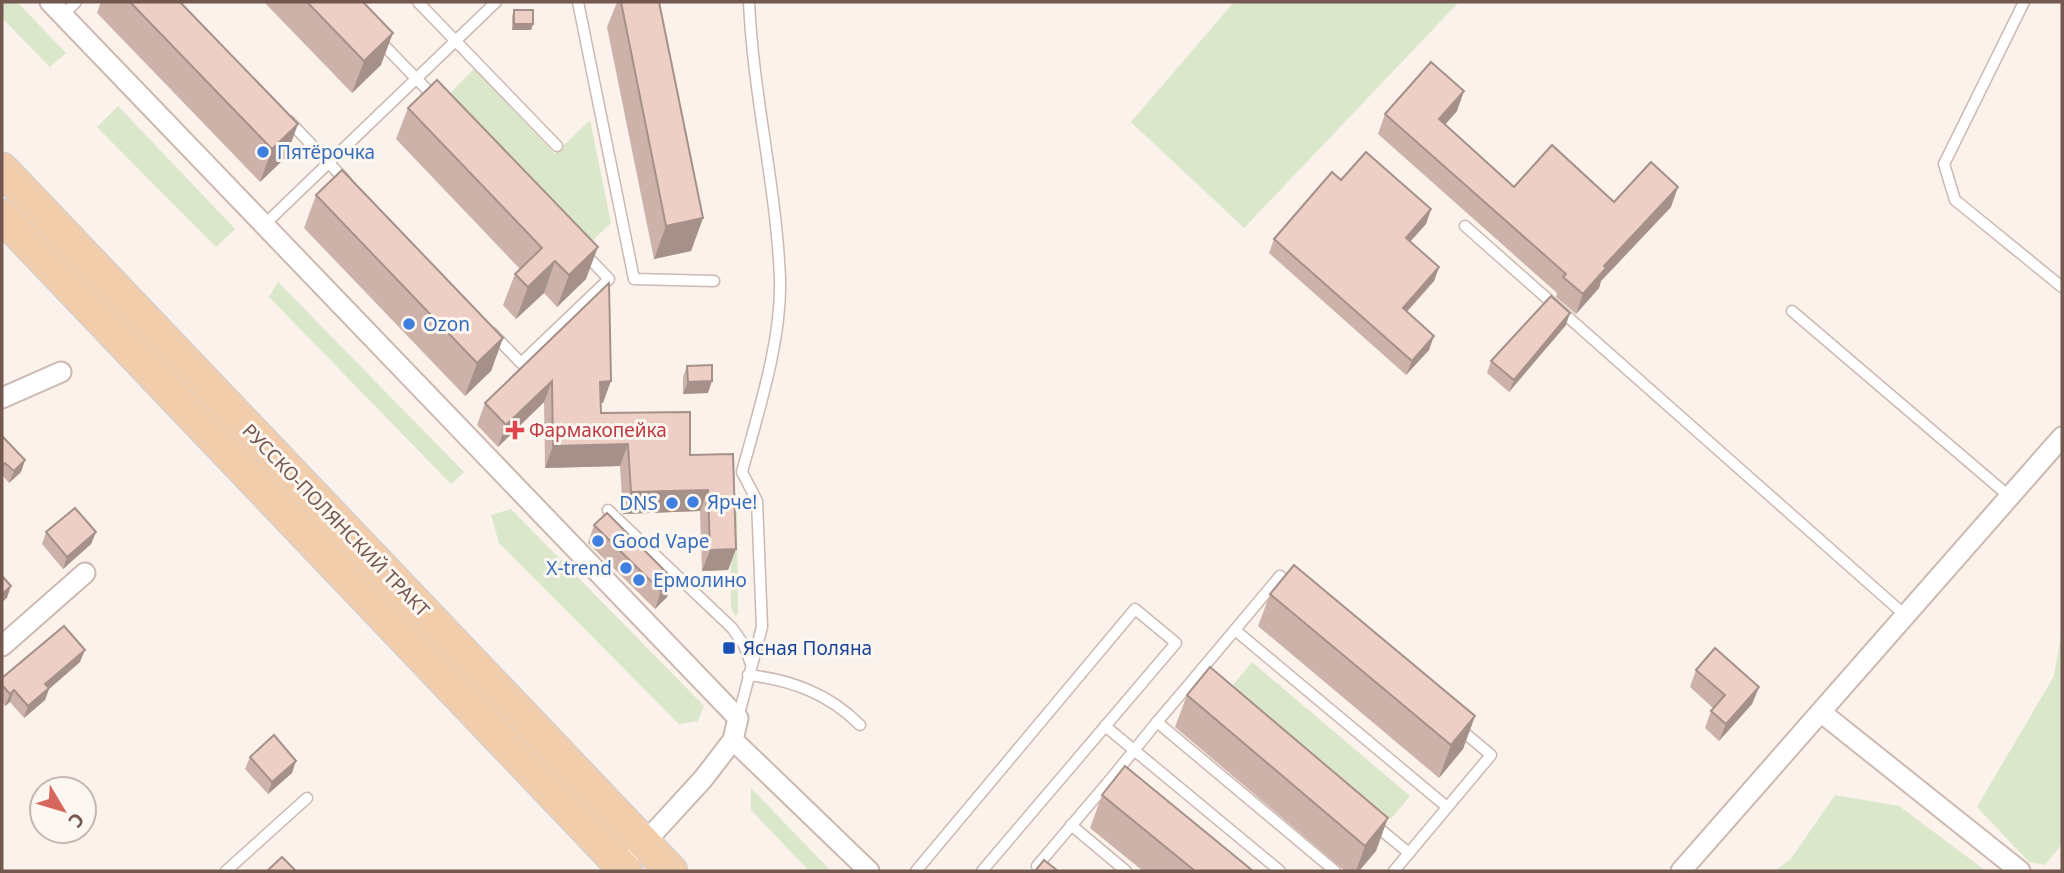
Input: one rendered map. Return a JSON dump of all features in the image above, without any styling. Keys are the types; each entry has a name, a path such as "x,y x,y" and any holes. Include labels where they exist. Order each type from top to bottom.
{"main road":[{"name":"РУССКО-ПОЛЯНСКИЙ ТРАКТ","path":"2,169 671,871"},
{"name":"РУССКО-ПОЛЯНСКИЙ ТРАКТ","path":"2,216 623,869"}],"street":[{"path":"63,6 264,225 738,718 733,740 703,779 623,869"},
{"path":"2,398 61,372"},
{"path":"1681,871 2062,437"},
{"path":"2,646 85,573"},
{"path":"1822,712 2020,871"},
{"path":"733,740 869,871"}],"lane":[{"path":"418,2 557,146"},
{"path":"264,225 496,2"},
{"path":"578,2 634,279 714,281"},
{"path":"738,718 762,627 757,501 742,472 773,345 780,280 754,81 749,2"},
{"path":"2024,2 1944,164 1955,200 2062,287"},
{"path":"370,30 445,108"},
{"path":"281,112 358,193"},
{"path":"1465,226 1906,617"},
{"path":"483,323 521,363 609,279 580,249"},
{"path":"1791,311 2010,497"},
{"path":"608,510 732,628 744,645 750,669"},
{"path":"1037,869 1280,576 1301,594"},
{"path":"916,871 1135,609 1175,643 982,871"},
{"path":"1235,630 1447,807"},
{"path":"750,669 821,694 842,707 860,726"},
{"path":"1197,675 1213,688"},
{"path":"1394,871 1491,755 1448,719"},
{"path":"1157,722 1335,871"},
{"path":"1105,726 1280,871"},
{"path":"1110,780 1120,788"},
{"path":"226,871 307,798"},
{"path":"1364,815 1409,853"},
{"path":"1071,825 1126,871"}],"green space":[{"path":"2,2 17,2 66,53 50,67 2,18"},
{"path":"1234,2 1459,2 1244,228 1131,122"},
{"path":"474,69 555,154 590,120 611,223 588,245 446,97"},
{"path":"118,106 235,229 216,247 97,127"},
{"path":"278,282 464,472 451,484 269,297"},
{"path":"734,502 737,510 738,613 735,616 731,608 730,506"},
{"path":"511,509 704,706 698,721 679,724 499,543 491,515"},
{"path":"2062,629 2062,844 2045,865 2029,862 1977,807 2054,676"},
{"path":"1252,662 1410,796 1391,819 1233,685"},
{"path":"751,788 831,871 809,871 751,810"},
{"path":"1835,795 1899,806 1986,871 1774,871 1790,860"}],"building":[{"path":"130,2 180,2 298,124 272,149"},
{"path":"307,2 363,2 393,33 364,61"},
{"path":"621,2 659,2 703,218 666,226"},
{"path":"514,10 533,10 533,24 514,24"},
{"path":"1431,62 1464,91 1439,119 1514,187 1552,145 1614,202 1651,162 1678,187 1604,266 1606,268 1583,294 1563,277 1566,274 1385,114"},
{"path":"437,80 598,247 569,275 555,261 528,287 515,274 542,248 408,108"},
{"path":"1366,152 1431,209 1406,238 1439,267 1403,308 1434,336 1412,361 1274,239 1332,172 1341,180"},
{"path":"342,170 503,338 477,363 316,195"},
{"path":"609,283 611,381 600,382 601,413 690,412 690,455 733,454 736,549 710,550 708,490 631,492 628,444 553,446 552,381 506,425 485,403"},
{"path":"1551,296 1570,313 1514,380 1491,361"},
{"path":"712,365 712,381 688,382 687,366"},
{"path":"2,436 25,460 14,471 5,463 2,466"},
{"path":"75,508 96,532 67,557 46,532"},
{"path":"607,513 673,579 661,591 594,525"},
{"path":"1294,565 1475,716 1451,745 1270,594"},
{"path":"2,576 11,586 2,594"},
{"path":"64,626 85,650 45,684 49,688 28,706 14,690 10,694 2,685 2,678"},
{"path":"1715,648 1759,687 1726,724 1711,711 1725,695 1696,670"},
{"path":"1210,667 1388,818 1365,846 1187,695"},
{"path":"274,735 296,761 272,782 250,757"},
{"path":"1125,766 1253,871 1195,871 1102,795"},
{"path":"282,857 296,871 267,871"},
{"path":"1044,860 1058,871 1035,871"}],"place":[{"name":"Пятёрочка","path":"263,152"},
{"name":"Ozon","path":"409,324"},
{"name":"Фармакопейка","path":"515,430"},
{"name":"Ярче!","path":"693,502"},
{"name":"DNS","path":"672,503"},
{"name":"Good Vape","path":"598,541"},
{"name":"X-trend","path":"626,568"},
{"name":"Ермолино","path":"639,580"},
{"name":"Ясная Поляна","path":"729,648"}]}
